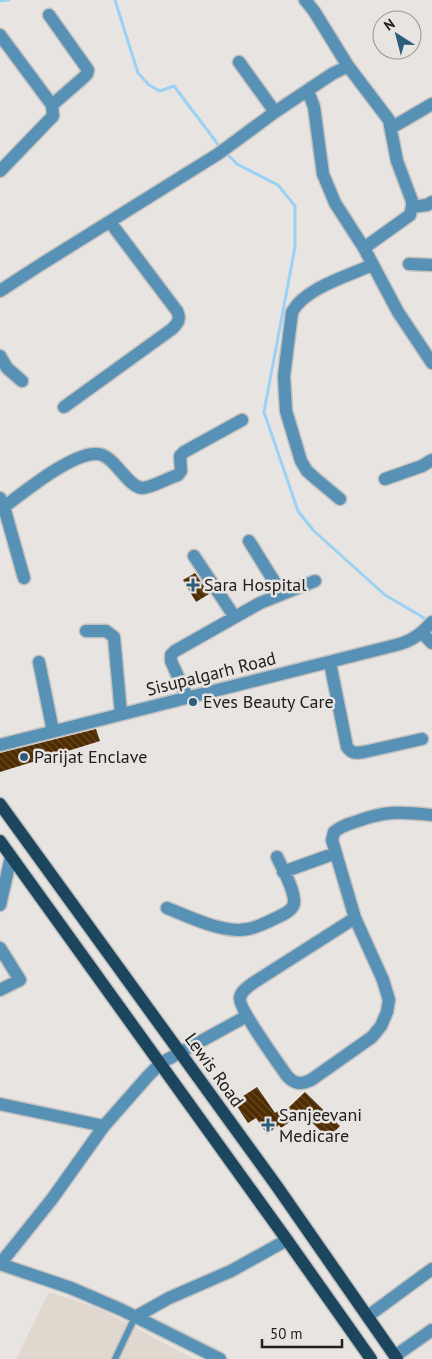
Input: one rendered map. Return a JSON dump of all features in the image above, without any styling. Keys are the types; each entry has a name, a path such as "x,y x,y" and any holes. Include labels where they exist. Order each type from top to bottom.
{"main road":[{"name":"Lewis Road","path":"0,804 276,1185 396,1358"},
{"path":"0,841 161,1063 371,1359"}],"street":[{"path":"304,0 314,11 348,66 388,120 391,128 393,148 412,201 410,215 405,220 364,248"},
{"path":"49,15 88,70 83,78 52,105"},
{"path":"0,35 52,105 54,116 0,171"},
{"path":"239,62 275,112"},
{"path":"1,289 218,154 275,112 332,74 348,66"},
{"path":"308,91 314,107 323,174 334,203 364,248 398,312 432,364"},
{"path":"391,128 432,104"},
{"path":"412,207 427,206 432,202"},
{"path":"64,406 172,329 178,323 180,317 110,222"},
{"path":"409,264 432,264"},
{"path":"340,499 316,479 300,461 286,411 284,376 292,312 296,304 303,297 313,291 372,265"},
{"path":"0,356 7,368 22,381"},
{"path":"24,578 2,502 85,455 99,453 109,460 135,487 144,488 178,475 182,466 180,456 184,452 242,420"},
{"path":"385,479 422,466 432,460"},
{"path":"249,541 282,594"},
{"path":"194,556 234,616"},
{"path":"187,697 171,661 171,655 234,616 260,603 315,581"},
{"path":"426,628 432,643"},
{"name":"Sisupalgarh Road","path":"0,745 408,642 426,628"},
{"path":"86,631 106,631 114,637 121,714"},
{"path":"39,662 53,731"},
{"path":"330,663 347,747 350,751 355,753 364,752 422,739"},
{"path":"355,918 243,991 240,997 247,1016 286,1076 294,1083 302,1084 311,1080 372,1038 381,1026 387,1012 389,1000 383,980 355,918 336,853 334,832 339,828 373,815 396,811 432,815"},
{"path":"284,872 336,853"},
{"path":"0,905 11,856"},
{"path":"166,908 222,928 238,931 250,929 284,915 292,908 295,901 277,857"},
{"path":"0,948 20,980 0,990"},
{"path":"220,1359 71,1288 0,1264 52,1199 104,1126 148,1076 161,1063 247,1016"},
{"path":"0,1104 104,1126"},
{"path":"135,1317 169,1298 231,1271 287,1240"},
{"path":"368,1316 432,1269"},
{"path":"396,1358 432,1330"}],"lane":[{"path":"115,1359 135,1317"}],"shaded area":[{"path":"49,1292 102,1310 194,1359 16,1359"}],"building":[{"path":"195,573 209,594 196,602 183,580"},
{"name":"Parijat Enclave","path":"96,729 100,741 0,772 0,753"},
{"path":"257,1087 275,1113 283,1108 285,1111 305,1092 340,1126 328,1138 302,1113 281,1128 279,1125 267,1134 256,1118 248,1123 234,1102"}],"waterway":[{"path":"0,1 9,0"},
{"path":"115,0 138,73 149,85 160,91 174,86 220,147"},
{"path":"225,152 237,164 278,185 295,206 295,247 264,412 298,511 313,530 385,595 429,622"}],"place":[{"name":"Sara Hospital","path":"193,585"},
{"name":"Eves Beauty Care","path":"193,702"},
{"name":"Parijat Enclave","path":"24,757"},
{"name":"Sanjeevani Medicare","path":"268,1125"}]}
